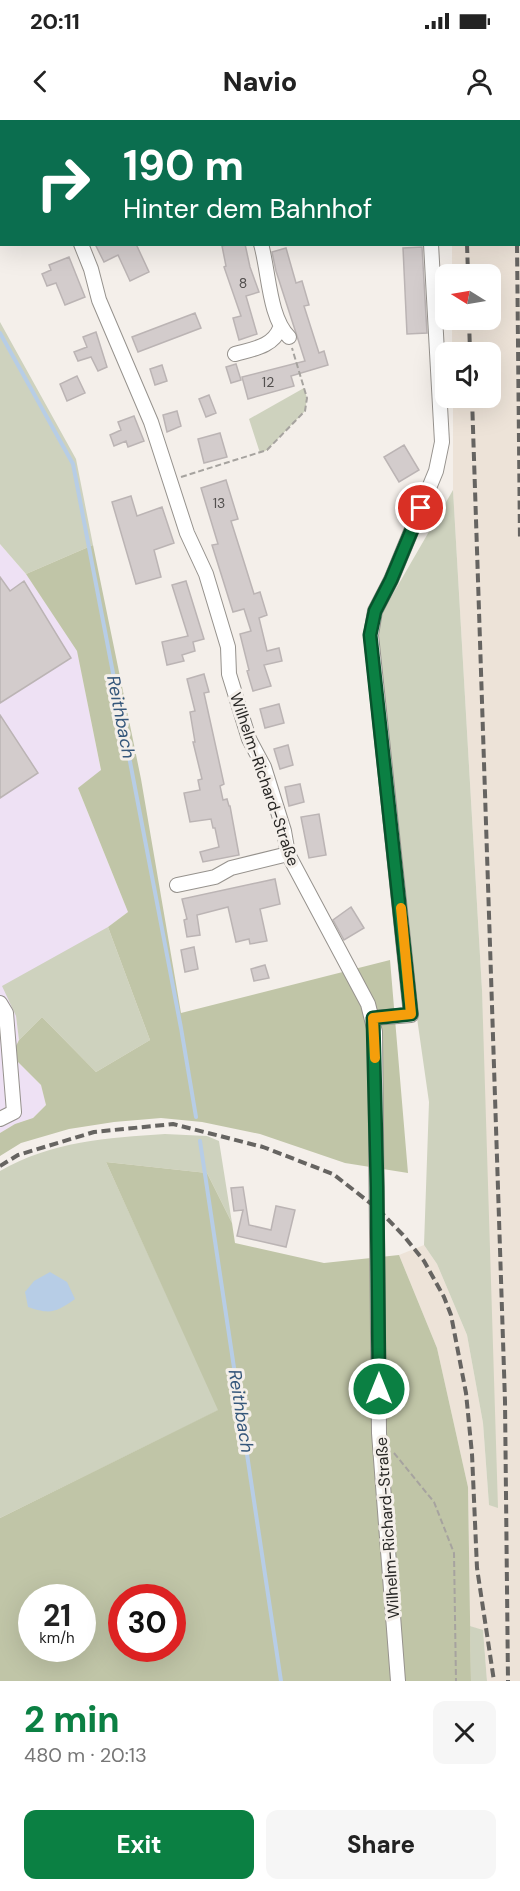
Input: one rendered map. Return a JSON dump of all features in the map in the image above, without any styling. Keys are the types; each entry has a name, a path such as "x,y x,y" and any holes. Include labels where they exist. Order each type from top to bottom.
{"street":[{"name":"Wilhelm-Richard-Straße","path":"82,246 99,300 152,422 187,533 209,585 228,647 229,674 249,739 264,767 284,831 288,854 373,1018 379,1433 398,1681"},
{"path":"235,354 270,343 285,332 272,300 262,246"},
{"path":"373,1018 411,1014 370,635 375,611 391,580 436,471 442,442 431,246"},
{"path":"177,885 215,877 231,867 288,854"},
{"path":"0,1003 6,1013 4,1044 14,1112 0,1119"}],"path":[{"path":"170,480 267,450 305,411 307,398 285,332"},
{"path":"393,1450 434,1502 454,1553 456,1681"}],"shaded area":[{"path":"452,246 520,246 520,1681 487,1681 483,1631 470,1626 468,1487 437,1348 399,1255 424,1245 437,1264 467,1335 483,1423 489,1505 482,990 453,490 453,408 501,408 501,342 452,342 452,330 501,330 501,264 452,264"},
{"path":"0,544 26,574 77,650 101,771 78,788 128,912 108,927 16,1016 19,1040 14,1050 18,1062 41,1085 46,1105 33,1118 15,1124 0,1133"}],"green space":[{"path":"0,322 76,459 93,545 26,574 0,544"},
{"path":"304,388 307,398 305,411 267,450 260,453 249,419"},
{"path":"453,490 482,990 498,1508 489,1505 483,1423 467,1335 437,1264 424,1245 429,1102 408,955 375,625"},
{"path":"93,545 141,779 181,1013 390,960 408,1173 345,1163 260,1134 202,1122 161,1118 69,1129 21,1143 0,1156 0,1133 15,1124 33,1118 46,1105 41,1085 18,1062 14,1050 19,1040 42,1017 96,1072 150,1040 108,927 128,912 78,788 101,770 77,651 26,574"},
{"path":"108,927 150,1040 96,1072 42,1017 19,1040 16,1016 2,986"},
{"path":"165,1134 207,1136 219,1141 232,1223 207,1173 106,1162 219,1410 0,1518 0,1171 40,1153 60,1147 122,1137"},
{"path":"106,1162 207,1173 232,1223 235,1243 324,1263 399,1255 437,1348 468,1487 471,1681 0,1681 0,1518 218,1410"},
{"path":"470,1626 483,1630 487,1681 471,1681"}],"water":[{"path":"50,1272 67,1282 75,1299 53,1311 28,1307 25,1292 34,1281"}],"building":[{"path":"96,246 137,246 149,272 130,281 118,255 104,262"},
{"path":"222,246 245,246 259,292 246,296 257,334 239,340 233,318 241,316 224,267 226,266"},
{"path":"422,247 427,333 407,334 403,248"},
{"path":"286,248 296,283 302,281 309,305 304,306 319,353 324,351 328,365 291,376 294,386 248,399 242,377 305,361 272,252"},
{"path":"69,257 85,297 65,305 56,283 47,286 42,274 51,270 49,265"},
{"path":"195,313 201,328 138,352 132,337"},
{"path":"96,332 107,367 98,371 91,357 78,361 74,352 87,347 83,337"},
{"path":"236,364 241,380 231,383 226,367"},
{"path":"162,365 167,381 155,385 150,369"},
{"path":"77,376 85,393 67,401 60,384"},
{"path":"209,395 216,413 206,417 199,399"},
{"path":"177,411 181,426 167,432 163,415"},
{"path":"134,416 144,441 128,447 126,441 114,446 110,435 121,430 118,422"},
{"path":"220,433 227,457 204,463 198,439"},
{"path":"404,445 419,470 399,482 384,457"},
{"path":"226,480 238,519 231,521 254,594 260,592 267,615 259,618 267,651 279,648 282,661 264,665 271,686 253,691 240,634 251,631 244,609 233,612 212,545 218,544 201,488"},
{"path":"131,496 137,516 162,507 174,543 154,550 161,577 136,584 112,502"},
{"path":"0,577 10,591 24,581 71,658 0,703"},
{"path":"186,581 204,639 193,642 195,651 182,655 184,661 167,665 162,642 188,636 172,585"},
{"path":"204,674 209,692 204,693 224,784 220,786 223,800 227,799 230,806 239,855 203,862 200,852 219,847 215,828 213,828 211,819 190,822 184,793 200,790 198,780 202,779 193,742 195,742 190,712 195,711 187,679"},
{"path":"279,704 284,723 265,728 260,709"},
{"path":"0,715 38,773 0,798"},
{"path":"288,745 293,765 280,769 274,749"},
{"path":"300,784 304,802 289,806 285,787"},
{"path":"319,814 326,855 309,858 301,817"},
{"path":"275,879 280,904 260,909 267,941 250,944 249,939 236,942 228,907 197,915 200,935 187,937 184,920 187,919 182,899"},
{"path":"351,907 364,928 344,940 333,920"},
{"path":"194,947 198,969 185,972 181,950"},
{"path":"265,965 269,978 254,981 251,969"},
{"path":"243,1187 249,1225 271,1230 276,1206 295,1210 286,1247 237,1236 243,1210 234,1211 231,1188"}],"waterway":[{"name":"Reithbach","path":"0,333 73,464 196,1117"},
{"name":"Reithbach","path":"200,1141 281,1681"}],"railway":[{"path":"467,246 468,264"},
{"path":"517,246 520,541"},
{"path":"469,330 470,342"},
{"path":"472,408 505,1401 508,1681"},
{"path":"0,1166 18,1155 94,1132 173,1124 263,1147 333,1174 378,1209 403,1235 424,1261 451,1315 466,1393 472,1454 477,1568 494,1681"}],"slow traffic":[{"path":"375,1058 373,1018 411,1014 401,908"}],"route":[{"path":"379,1389 373,1018 411,1014 370,635 375,611 391,580 421,508"}]}
